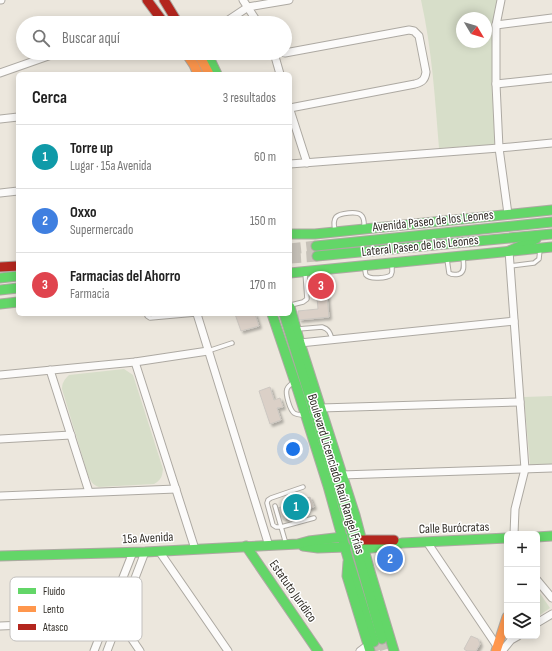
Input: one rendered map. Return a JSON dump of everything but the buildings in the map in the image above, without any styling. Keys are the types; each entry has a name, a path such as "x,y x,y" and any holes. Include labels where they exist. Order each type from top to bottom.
{"street":[{"path":"147,0 158,16"},
{"path":"243,0 253,16"},
{"path":"235,16 248,8 289,0"},
{"path":"500,0 496,25 496,84 499,148 508,214"},
{"path":"166,3 174,16"},
{"path":"166,3 179,16"},
{"path":"496,25 552,18"},
{"path":"292,52 409,30 414,31 420,36 426,72 425,78 416,84 292,109"},
{"path":"0,73 38,60"},
{"path":"191,60 197,72"},
{"path":"202,60 208,72"},
{"path":"210,60 216,72"},
{"path":"276,60 279,72"},
{"path":"496,84 552,78"},
{"path":"292,116 306,163"},
{"path":"0,119 16,117"},
{"path":"292,164 552,143"},
{"path":"0,193 16,190"},
{"name":"Lateral Paseo de los Leones","path":"292,234 315,234 552,210"},
{"name":"Avenida Paseo de los Leones","path":"548,235 317,251 552,222"},
{"path":"292,240 315,234"},
{"path":"514,531 515,509 525,470 509,251 548,235"},
{"name":"Lateral Paseo de los Leones","path":"292,273 552,247"},
{"path":"0,263 16,261"},
{"path":"0,267 16,266"},
{"path":"292,268 302,271"},
{"path":"0,278 16,276"},
{"path":"0,290 16,288"},
{"path":"0,304 16,302"},
{"path":"292,314 354,515 359,544 369,568 394,651"},
{"path":"197,316 269,546"},
{"name":"Boulevard Licenciado Raúl Rangel Frías","path":"273,316 328,486 374,644"},
{"name":"Boulevard Licenciado Raúl Rangel Frías","path":"285,316 345,509 359,544 374,644"},
{"path":"300,343 514,321"},
{"path":"0,375 135,362 208,351"},
{"path":"135,362 195,549"},
{"path":"50,370 89,492"},
{"path":"321,408 520,402"},
{"path":"0,439 70,435"},
{"path":"341,475 552,468"},
{"path":"0,496 176,489"},
{"path":"540,537 552,536"},
{"name":"15a Avenida","path":"0,556 145,552 269,546 298,544 309,541 343,537"},
{"name":"Calle Burócratas","path":"359,544 394,540 402,543 504,538"},
{"path":"427,542 499,650"},
{"name":"15a Avenida","path":"298,544 312,547 346,547"},
{"name":"Estatuto Jurídico","path":"246,546 318,651"},
{"path":"159,551 228,651"},
{"path":"123,577 133,552"},
{"path":"135,577 145,552"},
{"path":"540,584 552,598"},
{"path":"540,621 552,614"},
{"path":"0,626 10,626"},
{"path":"499,650 504,630"},
{"path":"499,650 513,639"},
{"path":"94,651 98,641"},
{"path":"107,651 111,641"},
{"path":"133,641 140,651"},
{"path":"360,651 374,644"}],"lane":[{"path":"335,232 334,222 337,216 350,213 358,213 361,215 363,218 364,229"},
{"path":"510,266 534,263 538,259 540,248"},
{"path":"447,257 449,273 461,274 463,271 463,255"},
{"path":"364,265 365,273 371,278 387,277 390,276 392,272 392,262"},
{"path":"292,305 303,302 307,298 302,271"},
{"path":"147,316 150,318 173,316"},
{"path":"296,330 322,327 326,328 329,330 332,340"},
{"path":"208,351 232,343"},
{"path":"295,382 289,386 286,393 294,413 297,415 306,415"},
{"path":"288,399 298,391"},
{"path":"303,487 268,500 267,503 274,524 276,527 281,527 314,518"},
{"path":"275,506 286,545"}],"green space":[{"path":"421,0 497,0 492,27 493,85 497,140 493,145 439,148 433,74"},
{"path":"124,369 133,375 163,469 162,474 160,480 154,484 99,487 92,483 88,475 62,385 69,375"},
{"path":"552,396 552,464 530,465 524,397"},
{"path":"540,593 550,608 540,615"}],"tunnel":[{"path":"292,249 316,246"},
{"path":"292,258 317,256"},
{"path":"382,639 386,651"},
{"path":"374,642 377,651"}],"traffic: fast":[{"path":"210,60 216,72"},
{"path":"292,234 315,234 552,210"},
{"path":"316,246 552,222"},
{"path":"317,256 552,234"},
{"path":"509,251 536,239"},
{"path":"292,273 552,247"},
{"path":"0,278 16,276"},
{"path":"0,290 16,288"},
{"path":"0,304 16,302"},
{"path":"292,314 355,515 394,651"},
{"path":"273,316 328,486 374,642"},
{"path":"285,316 353,537 382,639"},
{"path":"540,537 552,536"},
{"path":"0,556 145,552 298,544 309,541 343,537"},
{"path":"363,549 402,543 504,538"},
{"path":"246,546 318,651"},
{"path":"303,546 318,548 346,547"},
{"path":"348,562 347,576 370,651"}],"traffic: slow":[{"path":"191,60 197,72"},
{"path":"202,60 208,72"},
{"path":"496,651 504,626"}],"traffic: jam":[{"path":"147,0 159,16"},
{"path":"164,0 174,16"},
{"path":"0,267 16,266"},
{"path":"361,540 394,540"}],"place":[{"name":"Farmacias del Ahorro","path":"321,286"},
{"name":"Torre up","path":"296,507"},
{"name":"Oxxo","path":"390,559"}]}
